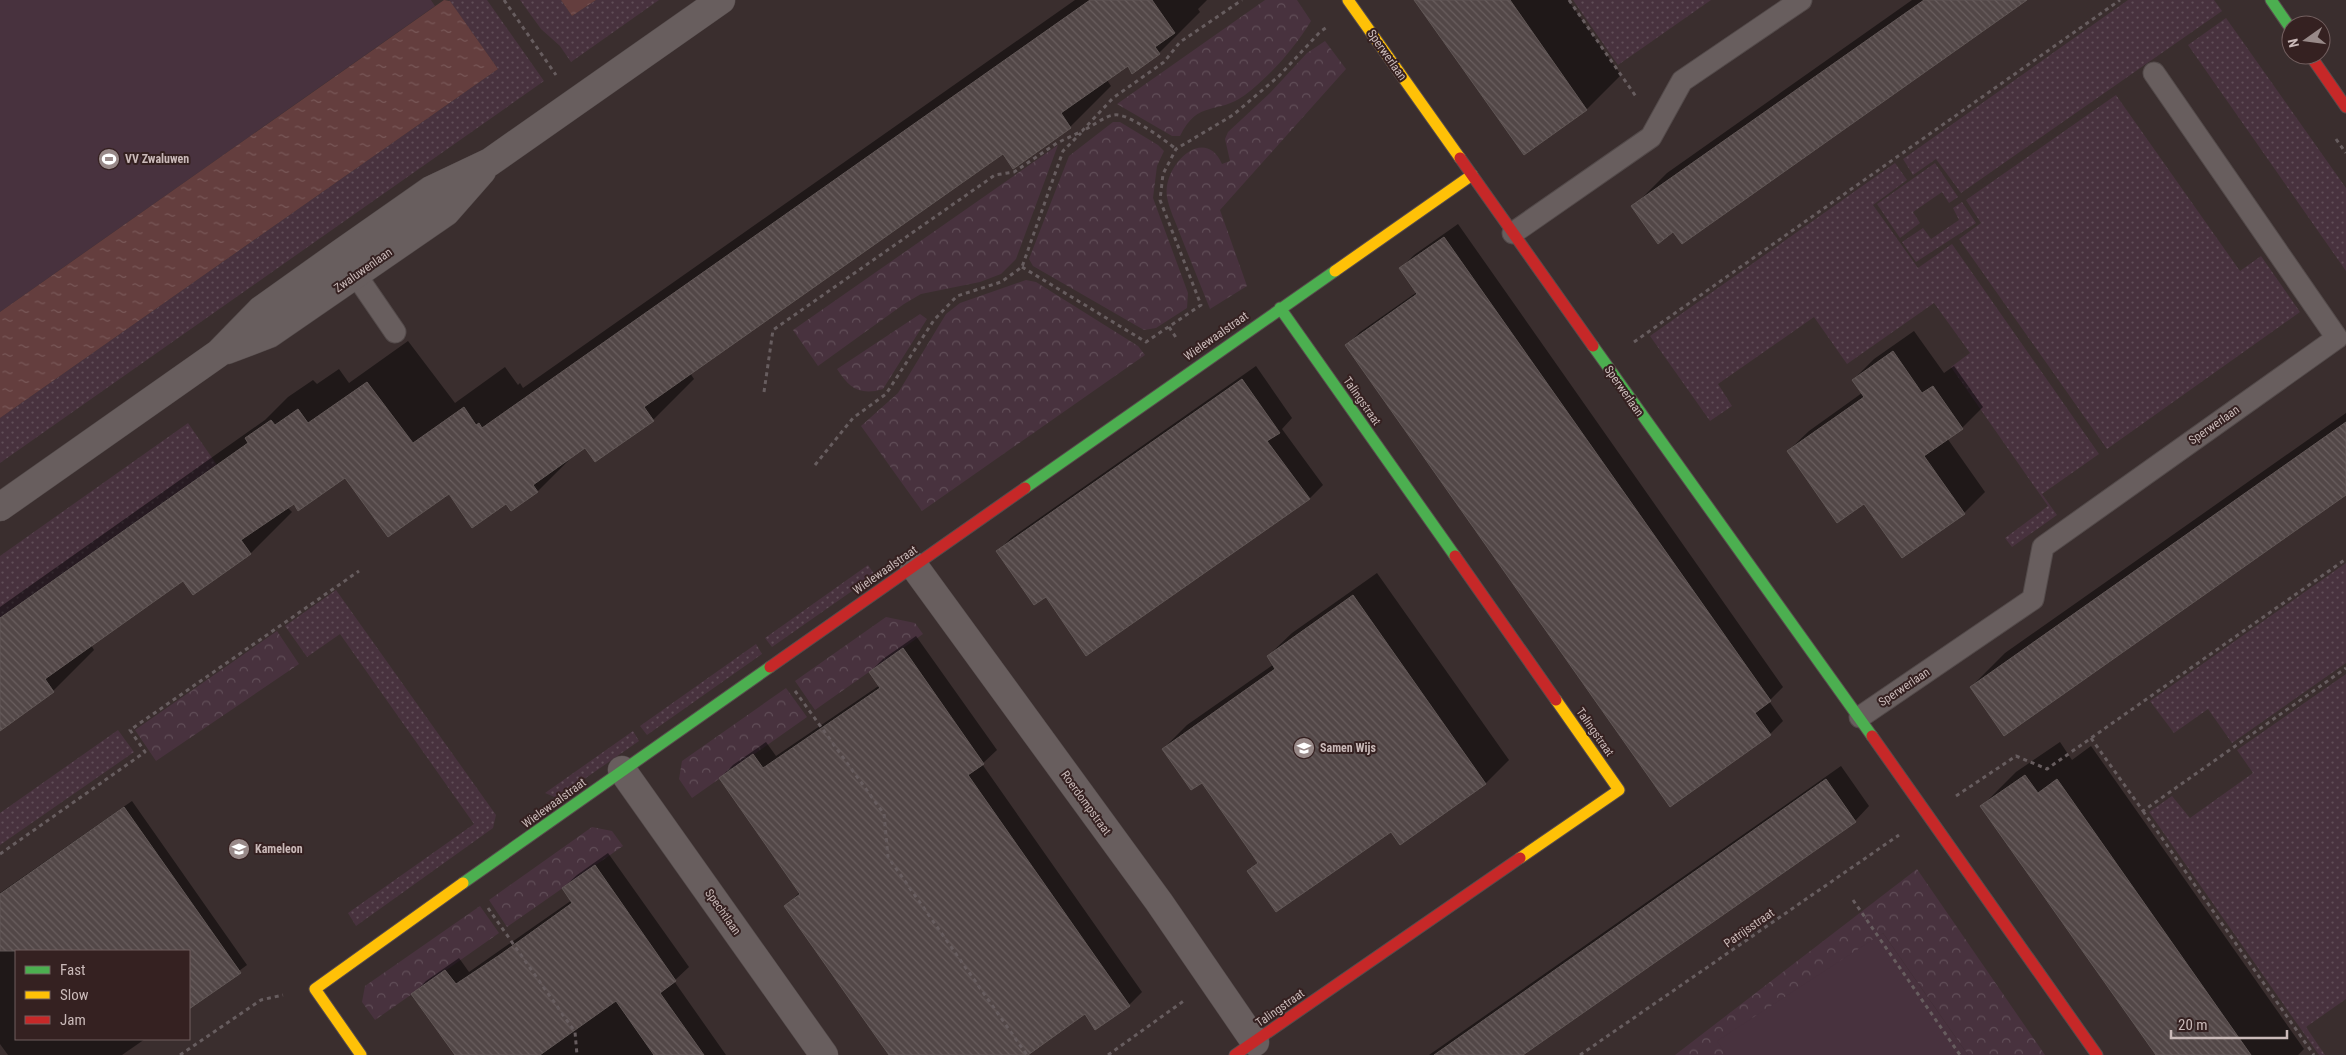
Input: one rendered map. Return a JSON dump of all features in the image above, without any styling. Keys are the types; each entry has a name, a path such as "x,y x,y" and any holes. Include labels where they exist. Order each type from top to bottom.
{"street":[{"name":"Zwaluwenlaan","path":"0,507 219,353 269,334 349,264 446,212 490,162 721,0"},
{"path":"2271,0 2281,15"},
{"name":"Sperwerlaan","path":"1351,4 1604,362 1860,717 2097,1055"},
{"path":"2317,65 2346,107"},
{"name":"Wielewaalstraat","path":"315,989 469,881 622,770 1472,175"},
{"name":"Talingstraat","path":"1245,1048 1619,790 1280,308"},
{"name":"Roerdompstraat","path":"914,566 1159,902 1212,981 1245,1048"},
{"name":"Spechtlaan","path":"622,770 824,1055"},
{"path":"315,989 361,1055"}],"lane":[{"path":"1513,233 1651,137 1682,80 1801,0"},
{"name":"Sperwerlaan","path":"1860,717 2033,599 2043,547 2337,338 2154,73"},
{"path":"349,264 395,332"}],"path":[{"path":"504,0 575,102"},
{"path":"815,465 853,418 886,394 934,320 957,296 1001,282 1022,267 1063,151 1113,98 1164,62 1180,42 1242,0"},
{"path":"1569,0 1657,126"},
{"path":"1604,362 2120,0"},
{"path":"1022,267 1146,342 1201,305 1160,200 1163,174 1176,150 1233,115 1279,76 1320,32 1351,4"},
{"path":"764,392 773,330 995,174 1014,172 1057,143 1114,115 1124,116 1167,141 1176,150"},
{"path":"2314,1055 2091,738 2346,559"},
{"path":"0,854 145,752 130,730 359,571"},
{"path":"776,663 884,814 888,856 1027,1055"},
{"path":"2143,811 2346,668"},
{"name":"Patrijsstraat","path":"1580,1055 1928,814 2016,756 2047,769 2091,738"},
{"path":"469,881 575,1032 577,1055"},
{"path":"1853,900 1960,1055"},
{"path":"1108,1055 1212,981"},
{"path":"180,1055 261,1000 315,989"}],"green space":[{"name":"VV Zwaluwen","path":"0,0 431,0 435,6 0,312"},
{"path":"449,0 487,0 544,81 0,463 0,418 498,69"},
{"path":"520,0 561,0 572,16 596,0 659,0 571,62 560,46 541,29"},
{"path":"1265,0 1297,0 1311,21 1281,61 1245,95 1226,105 1201,112 1187,124 1180,136 1172,136 1117,104"},
{"path":"1573,0 1711,0 1618,65"},
{"path":"2128,0 2214,0 2222,11 1961,193 1936,159 1913,175 1903,159"},
{"path":"2226,18 2346,188 2346,271 2188,45"},
{"path":"1325,41 1346,69 1220,210 1247,286 1210,309 1169,206 1167,185 1171,173 1186,154 1196,148 1206,148 1215,153 1222,164 1230,161 1225,139 1228,132 1270,93 1307,53"},
{"path":"2116,95 2240,271 2261,256 2300,312 2107,449 1959,239 1981,223 1966,200"},
{"path":"1113,122 1120,122 1158,145 1164,151 1157,166 1153,198 1188,293 1187,308 1156,328 1144,330 1033,266 1029,259 1069,156"},
{"path":"1058,145 1016,259 1001,274 980,282 921,294 904,304 818,366 793,330"},
{"path":"1895,163 1907,180 1873,205 1918,268 1952,244 2099,454 2042,494 2057,515 2012,547 2005,538 2048,506 1951,367 1970,353 1934,303 1847,364 1814,317 1718,384 1732,406 1710,421 1650,336"},
{"path":"1935,163 1958,197 1949,203 1942,192 1913,212 1920,223 1900,238 1877,204"},
{"path":"1962,202 1976,223 1916,262 1902,242 1923,228 1931,239 1959,220 1953,208"},
{"path":"1026,280 1036,282 1138,346 1145,355 922,511 861,426 898,393 946,314 960,303"},
{"path":"920,314 927,319 883,389 868,392 862,391 851,386 846,381 837,369"},
{"path":"188,423 217,465 0,618 0,556"},
{"path":"2346,563 2346,663 2232,743 2208,709 2174,733 2150,701"},
{"path":"868,565 875,575 772,647 765,638"},
{"path":"336,590 496,815 493,828 356,926 348,913 474,824 340,634 307,657 285,626"},
{"path":"886,617 915,623 923,634 815,710 795,681"},
{"path":"277,631 299,664 156,761 135,730"},
{"path":"756,644 762,654 647,735 640,726"},
{"path":"2346,674 2346,999 2306,1027 2325,1055 2319,1055 2149,812 2172,796 2190,818 2253,773 2237,750"},
{"path":"786,688 807,717 692,798 679,779 682,761"},
{"path":"118,730 134,752 0,845 0,813"},
{"path":"633,731 639,741 557,798 545,793"},
{"path":"592,827 612,831 623,846 507,927 489,900"},
{"path":"1917,869 2045,1055 1968,1055 1883,933 1727,1055 1675,1055"},
{"path":"480,906 499,933 375,1020 362,1002 365,986"},
{"path":"1883,933 1968,1055 1726,1055 1717,1041"}],"water":[{"path":"444,0 450,1 498,69 0,418 0,312"},
{"path":"561,0 596,0 572,16"}],"building":[{"path":"1090,0 1152,0 1175,33 1155,47 1160,54 1132,74 1128,66 1061,113 1071,128 1013,169 1003,154 644,407 654,421 595,462 585,448 533,485 538,492 511,511 506,504 472,528 449,494 388,537 345,478 298,511 294,504 241,540 251,554 193,595 183,581 45,679 54,692 0,731 0,618 248,443 245,438 271,420 275,425 298,409 308,423 367,382 413,443 464,407 476,425 479,423 482,428"},
{"path":"1414,0 1510,0 1587,110 1524,155"},
{"path":"1924,0 2027,0 1682,244 1673,232 1658,244 1631,206"},
{"path":"1444,237 1771,701 1755,713 1771,735 1670,807 1345,345 1417,294 1399,268"},
{"path":"1893,351 1922,393 1933,386 1963,429 1924,456 1965,514 1902,558 1864,504 1837,523 1787,451 1864,397 1852,380"},
{"path":"1242,379 1280,433 1267,441 1310,499 1086,656 1046,597 1034,605 996,551"},
{"path":"2346,422 2346,495 2004,736 1970,687"},
{"path":"1353,595 1486,784 1400,845 1391,832 1276,912 1247,871 1258,863 1202,783 1191,790 1162,749 1275,669 1267,656"},
{"path":"903,648 984,764 968,775 1130,1006 1095,1030 1085,1014 1028,1055 889,1055 784,906 800,894 719,778 753,754 763,768 880,688 869,672"},
{"path":"2025,775 2038,793 2057,779 2251,1055 2156,1055 1980,806"},
{"path":"1826,779 1856,822 1523,1055 1434,1055"},
{"path":"124,807 241,973 190,1008 190,950 0,951 0,894"},
{"path":"595,865 676,981 660,993 704,1055 654,1055 616,1001 540,1055 455,1055 411,994 445,970 456,984 501,954 572,903 562,888"}],"traffic: fast":[{"path":"2271,0 2281,15"},
{"path":"1025,488 1335,271"},
{"path":"1280,308 1455,556"},
{"path":"1593,346 1872,736"},
{"path":"463,883 770,667"}],"traffic: slow":[{"path":"1348,0 1460,158"},
{"path":"1335,271 1472,175"},
{"path":"1520,858 1619,790 1556,700"},
{"path":"361,1055 315,989 463,883"}],"traffic: jam":[{"path":"2317,65 2346,107"},
{"path":"1460,158 1593,346"},
{"path":"770,667 1025,488"},
{"path":"1455,556 1556,700"},
{"path":"1872,736 2097,1055"},
{"path":"1235,1055 1520,858"}],"place":[{"name":"VV Zwaluwen","path":"109,159"},
{"name":"Samen Wijs","path":"1304,748"},
{"name":"Kameleon","path":"239,849"}]}
